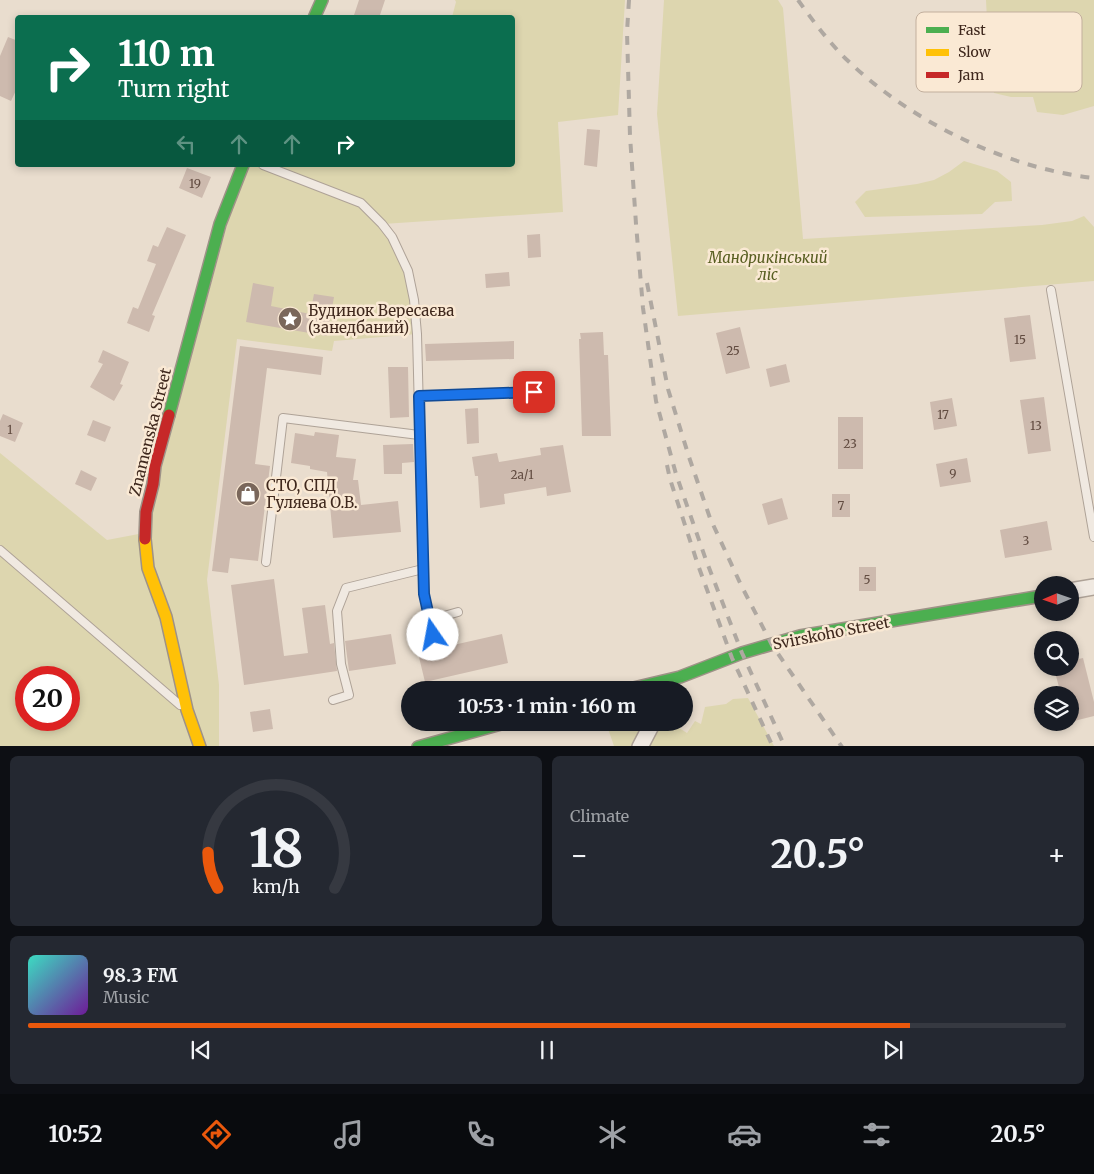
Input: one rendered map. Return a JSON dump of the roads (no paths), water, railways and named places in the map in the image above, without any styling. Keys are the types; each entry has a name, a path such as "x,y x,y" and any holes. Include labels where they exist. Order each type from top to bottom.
{"main road":[{"path":"315,15 322,0"},
{"name":"Znamenska Street","path":"200,746 187,710 166,617 148,568 144,533 155,466 220,224 242,167"},
{"name":"Svirskoho Street","path":"663,681 680,677 742,653 800,636 1034,597"},
{"path":"418,746 474,731"}],"street":[{"path":"1079,590 1094,587"},
{"path":"678,681 680,677"},
{"path":"640,746 648,731"}],"lane":[{"path":"268,167 361,203 392,237 408,271 414,300 419,396 424,594 433,635"},
{"path":"1050,290 1094,537"},
{"path":"419,396 534,392"},
{"path":"266,562 283,418 419,435"},
{"path":"0,550 187,710"},
{"path":"333,700 349,695 341,664 337,610 346,588 423,569"},
{"path":"430,620 458,612"}],"railway":[{"path":"629,0 627,32 630,136 643,308 656,401 676,474 706,560 742,653 785,746"},
{"path":"798,0 821,31 846,59 871,82 929,121 961,138 1027,164 1060,173 1094,178"},
{"path":"647,283 668,389 710,518 741,585 772,645 841,746"},
{"path":"667,465 698,565 732,658 773,746"}],"place":[{"name":"Будинок Вересаєва (занедбаний)","path":"290,319"},
{"name":"СТО, СПД Гуляева О.В.","path":"248,494"}],"park label":[{"name":"Мандрикінський ліс","path":"768,266"}]}
